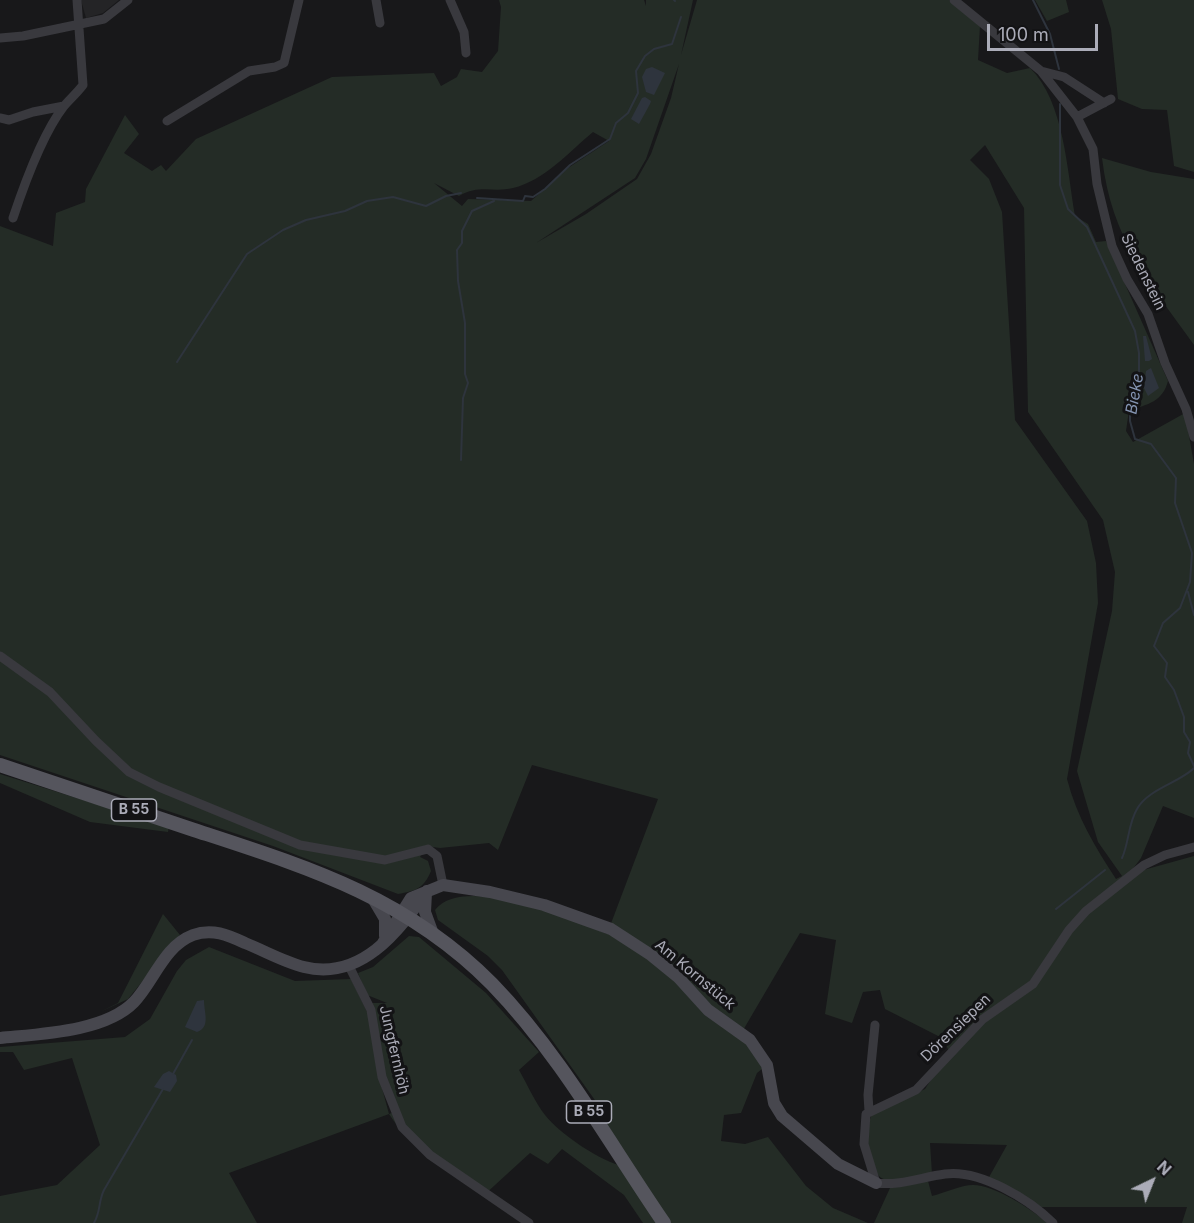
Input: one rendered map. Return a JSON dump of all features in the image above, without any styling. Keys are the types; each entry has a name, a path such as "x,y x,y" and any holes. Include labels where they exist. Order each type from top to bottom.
{"main road":[{"name":"B 55","path":"0,765 268,854 371,895 432,931 493,985 535,1034 664,1223"}],"street":[{"path":"13,218 24,185 64,106 83,85 77,0"},
{"path":"0,38 104,20 128,0"},
{"path":"167,121 249,70 275,67 284,63 299,0"},
{"path":"376,0 380,23"},
{"path":"450,0 464,32 466,53"},
{"name":"Siedenstein","path":"954,0 1041,71 1077,117 1093,149 1097,184 1112,246 1127,279 1148,314 1164,363 1186,409 1194,437"},
{"path":"1041,71 1064,77 1107,101 1077,117"},
{"path":"0,118 9,120 33,111 64,106"},
{"path":"0,656 50,692 129,772 272,836 300,845 385,860 428,849 437,856 443,885"},
{"name":"Dörensiepen","path":"868,1111 916,1090 983,1019 1033,984 1069,930 1086,911 1144,865 1165,855 1194,847"},
{"name":"Am Kornstück","path":"405,913 411,897 443,885 490,892 578,916 611,929 651,955 678,977 708,1010 742,1032 759,1050 767,1065 774,1103 782,1116 838,1164 876,1183"},
{"path":"427,891 425,912 432,931"},
{"path":"371,895 385,919 383,943"},
{"path":"0,1038 83,1026 112,1018 134,1003 175,947 200,932 224,934 306,968 326,969 349,966 368,957 383,943 405,913"},
{"name":"Jungfernhöh","path":"349,966 371,1010 382,1077 402,1127 436,1160 529,1223"},
{"path":"875,1025 864,1144 876,1183 892,1185 948,1173 964,1174 983,1179 1037,1208 1053,1223"}],"shaded area":[{"path":"81,0 119,0 103,13 86,18"},
{"path":"499,0 644,0 646,6 646,0 693,0 681,55 697,0 949,0 980,26 978,60 1007,73 1030,68 1041,82 1057,117 1075,216 1088,224 1096,242 1106,241 1168,381 1166,388 1154,401 1129,410 1126,431 1133,442 1185,413 1194,464 1194,818 1163,806 1141,858 1129,874 1194,856 1194,1223 1182,1223 1187,1207 1039,1207 988,1179 1007,1145 930,1143 932,1174 899,1181 889,1181 881,1177 875,1171 868,1152 868,1131 872,1114 925,1089 949,1052 944,1039 885,1009 880,990 863,992 852,1023 825,1014 836,940 800,933 742,1032 767,1065 757,1073 741,1113 724,1115 721,1141 745,1144 768,1137 806,1186 833,1208 868,1223 643,1223 624,1195 562,1149 548,1164 530,1153 483,1196 432,1160 398,1127 389,1114 397,1111 385,1074 372,1003 387,1003 367,995 358,973 373,967 409,936 419,937 486,993 539,1052 519,1070 545,1115 570,1138 593,1153 624,1166 580,1098 597,1103 502,970 488,956 438,920 435,910 449,900 469,896 493,898 544,910 607,934 658,799 532,765 498,850 489,843 440,848 426,846 420,857 428,861 431,871 428,877 419,888 398,894 273,846 0,755 0,226 53,246 56,213 85,202 86,189 125,115 139,134 124,153 152,171 161,165 166,171 196,139 332,77 434,73 441,86 457,77 461,69 482,72 498,51 501,7","holes":["679,64 671,98 651,154 637,179 586,214 536,243 635,178 646,159","593,132 609,141 568,168 531,201 468,199 462,206 434,183 459,196 473,190 513,188 535,179","985,145 1024,208 1028,412 1103,520 1115,572 1112,611 1077,771 1098,842 1122,876 1116,879 1087,831 1067,779 1098,603 1096,563 1087,521 1015,420 1002,212 989,179 970,160"]},
{"path":"1035,0 1066,0 1069,12 1047,21"},
{"path":"1102,0 1194,0 1194,172 1174,166 1167,110 1142,109 1118,99 1111,29"},
{"path":"652,67 665,73 654,95 646,92 642,77 646,69"},
{"path":"645,97 651,101 639,124 631,119 642,98"},
{"path":"1102,158 1151,172 1194,179 1194,345 1147,279 1123,236 1107,187"},
{"path":"1143,336 1146,336 1152,359 1149,361 1145,361"},
{"path":"1151,368 1159,388 1148,396 1144,388 1146,371"},
{"path":"0,774 169,827 168,832 90,822 0,783"},
{"path":"163,914 180,935 128,999 100,1012 118,1003"},
{"path":"209,947 295,981 351,979 371,1020 379,1077 389,1114 229,1173 257,1223 0,1223 0,1196 57,1185 100,1145 72,1058 24,1070 13,1052 0,1052 0,1047 125,1037 150,1019 177,971 186,960"},
{"path":"204,1000 206,1019 204,1027 197,1032 185,1027 197,1001"},
{"path":"169,1071 176,1075 177,1081 170,1092 154,1087 163,1074"},
{"path":"928,1181 932,1196 968,1185 991,1189 1023,1205 1047,1223 874,1223 890,1188"}],"waterway":[{"name":"Bieke","path":"1033,0 1050,34 1059,69"},
{"path":"477,198 523,201 525,196 533,197 570,165 610,139 616,123 628,113 638,93 636,71 645,56 654,49 672,44 681,17"},
{"name":"Bieke","path":"1060,104 1060,185 1068,209 1087,227 1135,331 1139,353 1139,381 1130,407 1130,421 1135,439 1151,444 1176,478 1175,503 1192,553 1190,582 1180,608 1163,623 1154,646 1167,663 1165,677 1174,690 1184,717 1184,732 1190,742 1188,753 1194,766"},
{"path":"177,362 247,254 283,230 306,220 345,211 367,201 393,197 426,206 446,196 461,193"},
{"path":"461,460 463,398 468,383 465,374 465,323 458,281 457,250 462,243 462,231 472,211 494,201"},
{"path":"1188,592 1194,615"},
{"path":"1122,858 1132,821 1142,802 1194,768"},
{"path":"1056,909 1105,870"},
{"path":"173,1074 192,1040"},
{"path":"94,1223 104,1190 163,1089"}]}
